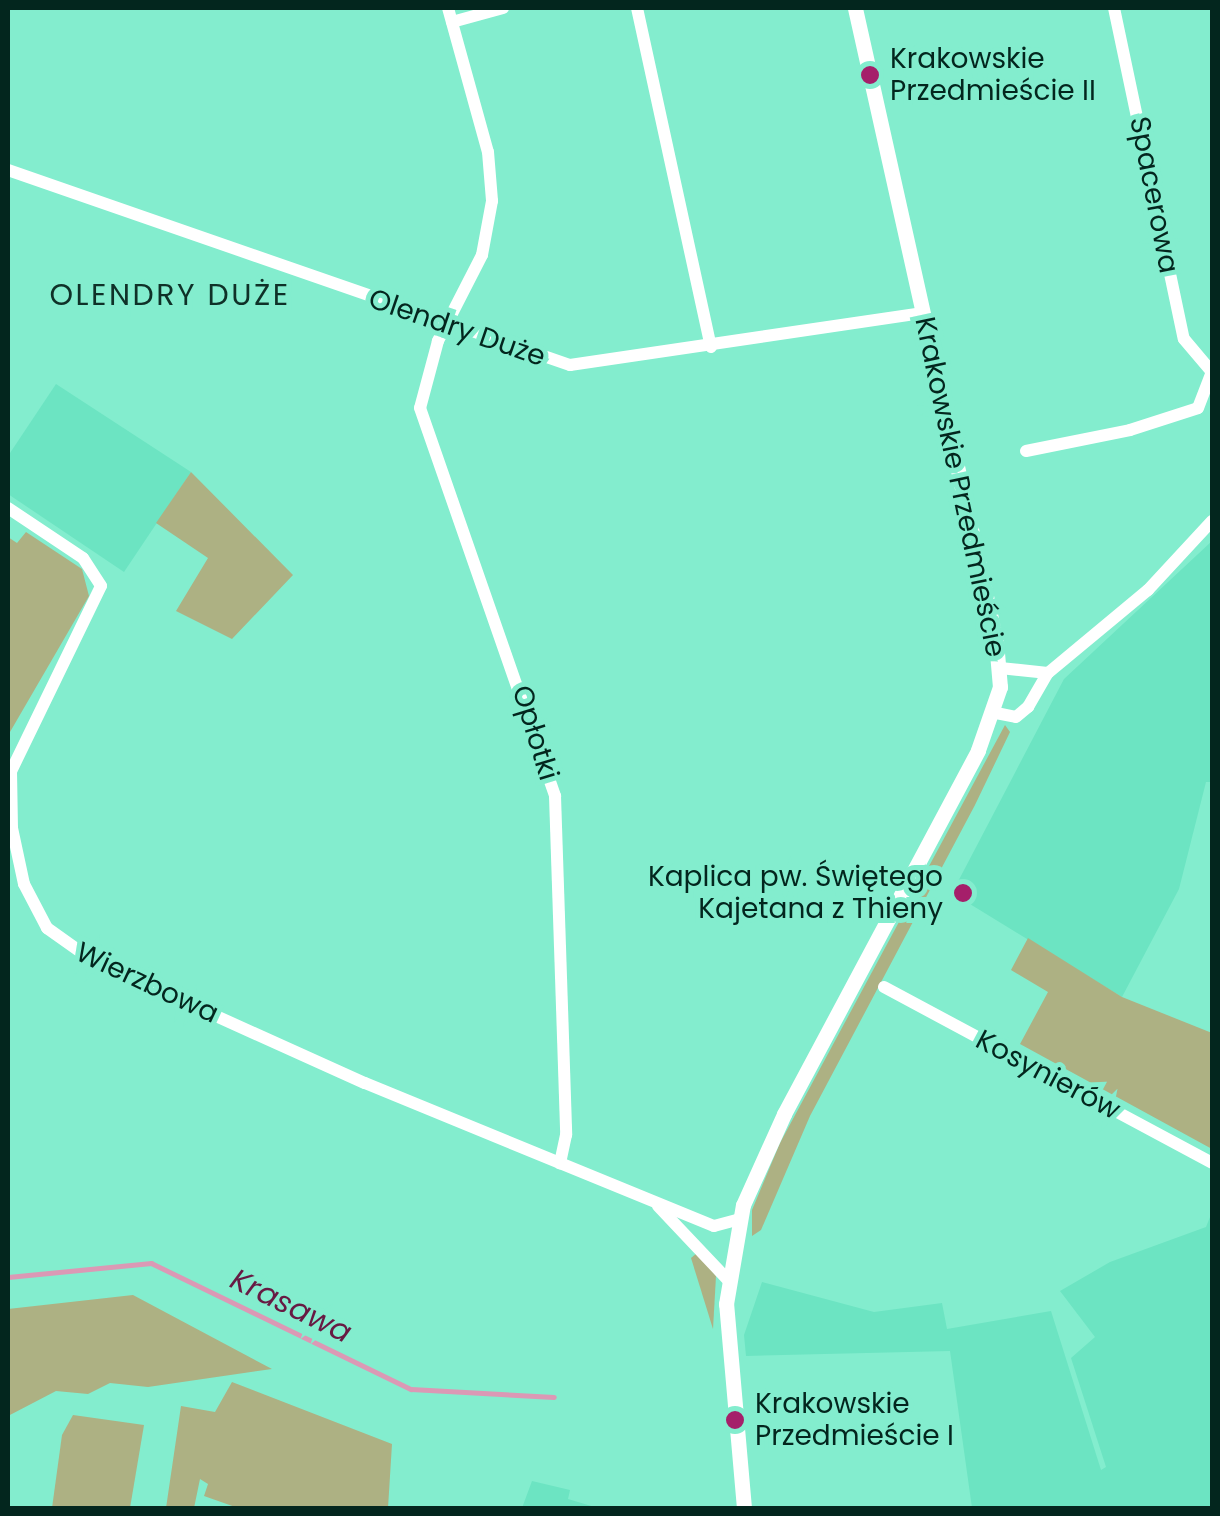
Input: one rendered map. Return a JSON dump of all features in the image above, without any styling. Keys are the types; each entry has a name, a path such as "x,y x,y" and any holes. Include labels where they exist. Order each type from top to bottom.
{"street":[{"path":"450,15 503,8"},
{"path":"637,8 711,346"},
{"name":"Krakowskie Przedmieście","path":"744,1508 728,1349 728,1280 740,1219 784,1114 996,714 1000,668 855,8"},
{"name":"Spacerowa","path":"1114,8 1184,339 1212,372"},
{"name":"Opłotki","path":"450,15 488,152 492,201 482,255 446,324 422,416 555,796 566,1135 560,1162"},
{"name":"Olendry Duże","path":"8,170 570,365 923,314"},
{"path":"1026,451 1198,408 1212,372"},
{"name":"Wierzbowa","path":"8,508 83,558 101,586 12,754 9,792 24,884 34,910 66,946 366,1083 652,1201 714,1226 740,1219"},
{"path":"996,714 1016,717 1048,673 1148,590 1212,521"},
{"path":"1000,668 1048,673"},
{"name":"Kosynierów","path":"884,987 1212,1163"},
{"name":"Wierzbowa","path":"652,1201 728,1280"}],"shaded area":[{"path":"56,384 191,472 124,572 8,494 8,456"},
{"path":"191,472 293,575 232,639 176,611 208,558 156,523"},
{"path":"26,532 82,569 89,596 10,732 8,537 17,543"},
{"path":"1212,541 1212,782 1206,782 1179,889 1122,997 952,893 1064,679"},
{"path":"1005,725 1010,732 975,805 810,1116 761,1230 752,1236 752,1210 780,1143"},
{"path":"1028,938 1122,997 1212,1033 1212,1149 1020,1044 1048,992 1011,970"},
{"path":"1212,1212 1212,1508 972,1508 950,1351 746,1356 744,1335 762,1282 874,1312 942,1303 947,1329 1051,1311 1101,1470 1106,1467 1071,1358 1095,1337 1060,1291 1110,1262 1206,1227"},
{"path":"697,1253 716,1276 713,1329 691,1258"},
{"path":"133,1295 272,1369 148,1387 110,1383 88,1394 56,1391 8,1416 8,1309"},
{"path":"232,1382 392,1444 388,1508 238,1508 204,1496 208,1484 200,1479 194,1508 166,1508 181,1406 215,1412"},
{"path":"73,1415 144,1425 130,1508 52,1508 62,1435"},
{"path":"532,1481 570,1490 568,1499 598,1508 522,1508"}],"waterway":[{"name":"Krasawa","path":"8,1277 151,1263 411,1389 554,1397"}],"place":[{"name":"Krakowskie Przedmieście II","path":"870,75"},
{"name":"Kaplica pw. Świętego Kajetana z Thieny","path":"963,893"},
{"name":"Krakowskie Przedmieście I","path":"735,1420"}],"district":[{"name":"OLENDRY DUŻE","path":"170,295"}]}
